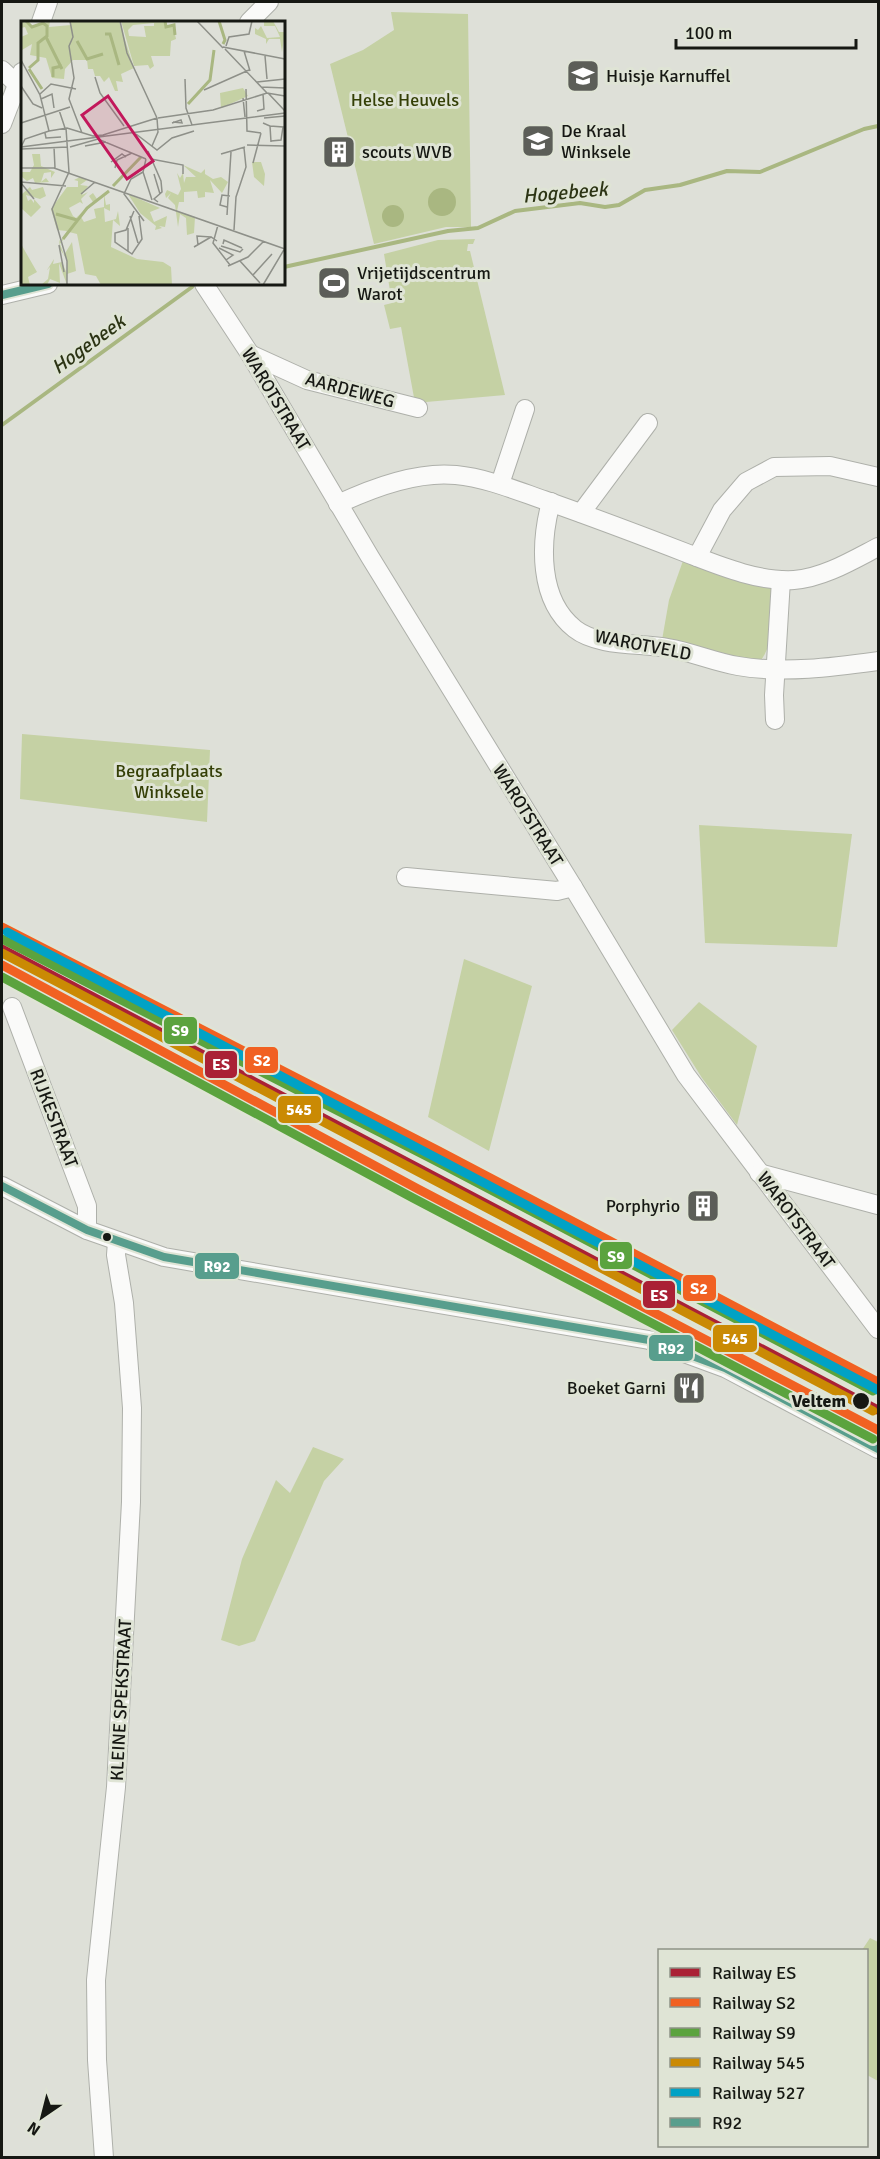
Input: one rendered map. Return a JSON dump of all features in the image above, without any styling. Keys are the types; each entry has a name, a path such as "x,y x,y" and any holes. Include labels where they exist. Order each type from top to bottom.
{"street":[{"path":"40,21 48,2"},
{"path":"250,21 269,2"},
{"path":"2,70 19,88 2,124"},
{"path":"2,295 44,285"},
{"name":"WAROTSTRAAT","path":"205,285 250,354 338,504 686,1075 879,1329"},
{"name":"AARDEWEG","path":"250,354 307,380 418,408"},
{"path":"500,484 525,409"},
{"path":"581,513 648,423"},
{"path":"697,557 722,510 746,482 774,467 830,466 879,477"},
{"path":"338,504 377,486 443,475 500,484 697,557 749,574 781,580 796,580 842,566 879,547"},
{"name":"WAROTVELD","path":"551,502 545,524 544,564 551,596 575,629 596,638 668,648 736,666 794,669 879,661"},
{"path":"775,720 775,668 781,580"},
{"path":"406,877 557,891 573,887"},
{"name":"RIJKESTRAAT","path":"12,1007 87,1206 87,1230"},
{"path":"759,1173 879,1205"},
{"path":"2,1186 87,1230 164,1257 649,1340 725,1368 879,1449"},
{"name":"KLEINE SPEKSTRAAT","path":"104,2157 97,2060 96,1980 116,1787 132,1443 132,1408 124,1303 116,1255 117,1242"}],"green space":[{"name":"Helse Heuvels","path":"391,12 468,14 471,227 446,227 374,244 330,64 363,50 394,30"},
{"path":"475,239 473,244 468,244 467,251 470,251 505,395 415,403 401,327 390,329 384,305 392,303 384,254 438,240"},
{"path":"684,558 769,584 773,602 771,637 768,648 758,663 662,640 669,600"},
{"name":"Begraafplaats Winksele","path":"22,734 210,750 207,822 20,799"},
{"path":"699,825 852,834 837,947 705,943"},
{"path":"464,959 532,986 489,1151 428,1117"},
{"path":"699,1002 757,1046 737,1125 702,1078 672,1030"},
{"path":"313,1447 344,1459 324,1481 255,1641 239,1646 221,1640 242,1559 276,1480 290,1493"},
{"path":"870,1938 878,1942 878,2081 868,2076 868,1949 863,1949"}],"shaded area":[{"path":"442,188 452,192 456,202 452,212 442,216 432,212 428,202 432,192"},
{"path":"393,205 401,208 404,216 401,224 393,227 385,224 382,216 385,208"}],"waterway":[{"name":"Hogebeek","path":"285,267 448,231 478,228 515,211 580,203 605,207 619,205 645,190 680,185 727,171 760,172 864,129 878,126"},
{"name":"Hogebeek","path":"2,425 192,287"}],"rail line":[{"name":"S2","path":"2,927 439,1151 878,1382"},
{"name":"527","path":"7,932 878,1390"},
{"name":"S9","path":"2,939 434,1160 873,1391"},
{"name":"ES","path":"2,949 878,1410"},
{"name":"545","path":"2,953 873,1411"},
{"name":"S2","path":"2,965 418,1189 878,1430"},
{"name":"S9","path":"2,977 413,1198 873,1439"}],"transit line":[{"name":"R92","path":"2,295 44,285"},
{"name":"R92","path":"2,1186 87,1230 164,1257 649,1340 725,1368 878,1449"}],"place":[{"name":"Huisje Karnuffel","path":"583,76"},
{"name":"De Kraal Winksele","path":"538,141"},
{"name":"scouts WVB","path":"339,152"},
{"name":"Vrijetijdscentrum Warot","path":"334,283"},
{"name":"Porphyrio","path":"703,1206"},
{"name":"Boeket Garni","path":"689,1388"},
{"name":"Veltem","path":"861,1401"}]}
